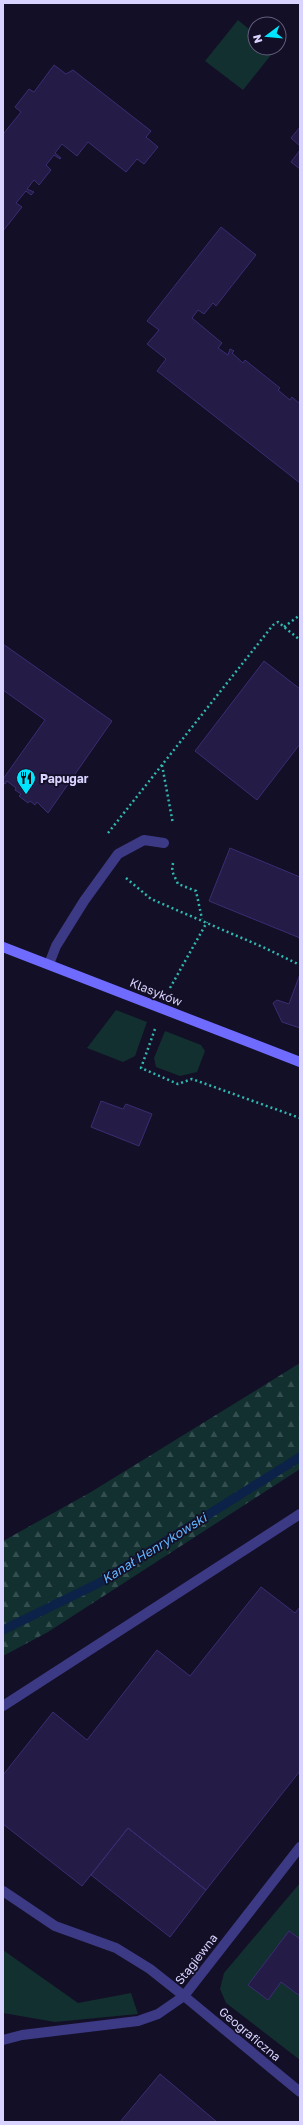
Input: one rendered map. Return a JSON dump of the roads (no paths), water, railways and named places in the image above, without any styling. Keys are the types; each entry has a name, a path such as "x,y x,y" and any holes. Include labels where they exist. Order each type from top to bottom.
{"street":[{"path":"49,964 56,946 84,901 118,854 144,840 164,843"},
{"name":"Klasyków","path":"3,947 300,1062"},
{"path":"3,1706 300,1514"},
{"name":"Stągiewna","path":"3,2040 22,2035 138,2021 158,2014 184,1996 300,1847"},
{"name":"Geograficzna","path":"3,1891 55,1926 116,1948 150,1969 300,2092"}],"waterway":[{"name":"Kanał Henrykowski","path":"3,1630 99,1583 300,1457"}],"place":[{"name":"Papugar","path":"26,795"}]}
